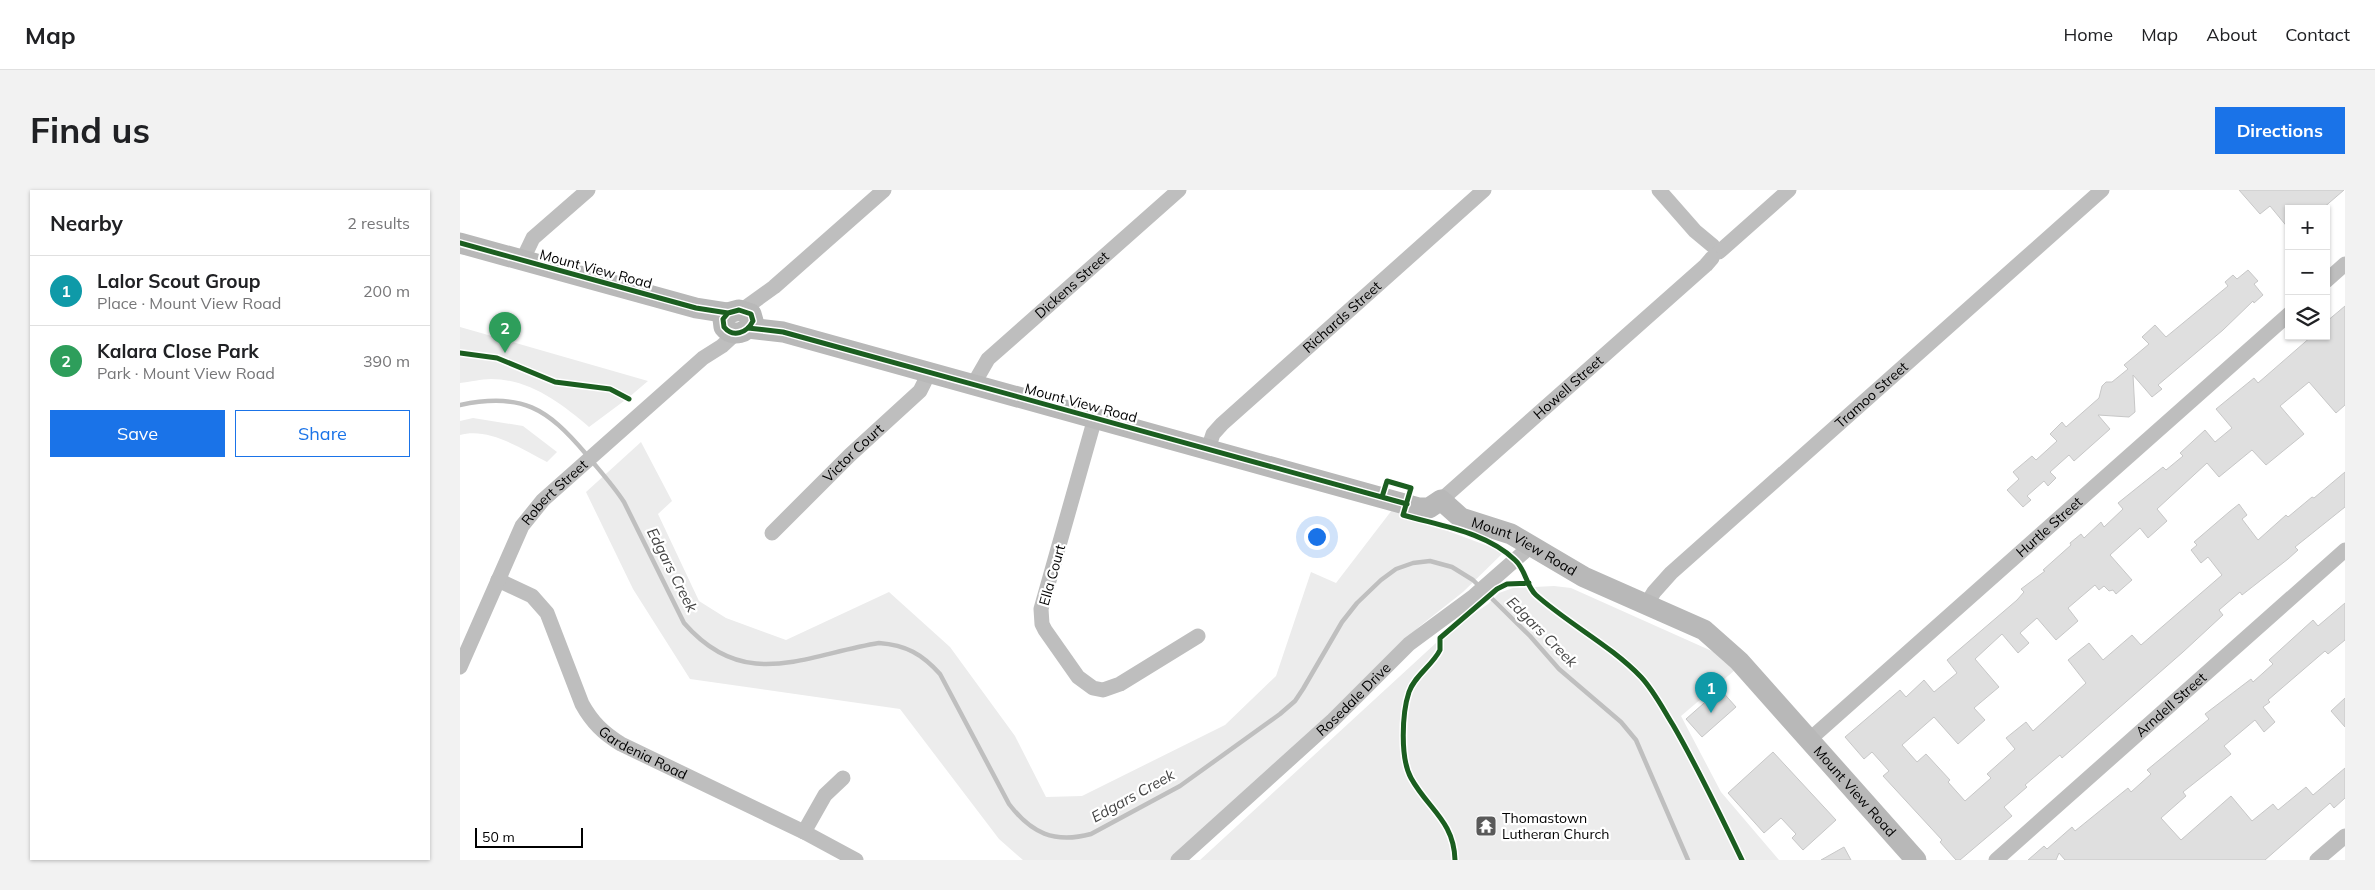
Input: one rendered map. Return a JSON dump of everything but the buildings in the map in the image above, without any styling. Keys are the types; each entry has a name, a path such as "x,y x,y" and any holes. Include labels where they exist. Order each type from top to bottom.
{"street":[{"path":"522,261 533,238 588,190"},
{"name":"Robert Street","path":"460,667 522,526 530,514 703,358 722,346 738,321 884,190"},
{"name":"Dickens Street","path":"973,385 988,359 1178,190"},
{"name":"Richards Street","path":"1208,449 1213,434 1222,424 1484,190"},
{"path":"1659,190 1712,251"},
{"name":"Howell Street","path":"1441,500 1696,273 1712,251 1733,239 1789,190"},
{"name":"Tramoo Street","path":"1646,605 1654,592 1672,573 2102,190"},
{"name":"Mount View Road","path":"460,243 1419,508 1430,508 1441,500 1461,518 1511,534 1584,577 1704,630 1722,644 1916,860"},
{"path":"2330,277 2345,264"},
{"name":"Hurtle Street","path":"1809,740 2285,318"},
{"name":"Victor Court","path":"772,533 856,448 920,391 929,373"},
{"name":"Ella Court","path":"1095,418 1041,609 1042,624 1078,677 1093,688 1103,690 1120,684 1198,636"},
{"name":"Rosedale Drive","path":"1178,860 1305,747 1409,644 1474,596 1532,546"},
{"name":"Arndell Street","path":"1996,860 2345,550"},
{"name":"Gardenia Road","path":"498,580 532,596 547,613 582,704 590,717 607,736 804,832 856,860"},
{"path":"804,832 825,795 843,778"},
{"path":"2318,860 2345,836"}],"shaded area":[{"path":"460,327 648,381 589,427 556,401 518,383 505,380 483,379 460,383"},
{"path":"473,418 523,426 557,452 547,462 494,437 471,433 460,435 460,421"},
{"path":"641,442 672,501 658,514 699,601 726,618 786,640 889,592 950,647 1015,736 1046,797 1082,796 1225,725 1276,676 1311,572 1336,583 1392,510 1504,552 1463,592 1420,626 1328,716 1171,860 1023,860 999,839 900,709 690,679 633,589 586,492"},
{"path":"1554,586 1571,588 1714,652 1735,670 1681,716 1721,792 1779,860 1200,860 1449,631 1488,604 1499,593 1513,588"}],"waterway":[{"name":"Edgars Creek","path":"460,405 482,401 517,403 532,407 559,425 586,454 624,502 684,623 707,644 730,657 753,663 776,664 879,643 905,648 927,661 940,674 1009,804 1026,822 1044,834 1066,838 1091,834 1180,786 1280,714 1295,701 1342,622 1357,603 1381,580 1396,569 1413,563 1430,561 1452,567 1473,580 1530,636 1559,669 1621,722 1636,740 1688,860"}],"cycle path":[{"path":"460,243 696,308 728,313"},
{"path":"739,310 751,314 753,321 744,331 740,333 731,332 724,327 723,319 728,313 739,310"},
{"path":"748,328 783,332 1407,504"},
{"path":"460,353 497,358 555,382 610,389 629,399"},
{"path":"1382,497 1387,481 1411,488 1403,515 1477,536 1503,550 1519,564 1536,595 1616,655 1646,682 1682,741 1709,791 1742,860"},
{"path":"1455,860 1454,847 1445,825 1418,789 1407,769 1403,735 1409,692 1415,681 1437,656 1440,650 1440,638 1497,589 1507,584 1529,583"}],"place":[{"name":"Kalara Close Park","path":"505,353"},
{"name":"Lalor Scout Group","path":"1711,713"},
{"name":"Thomastown Lutheran Church","path":"1486,826"}]}
